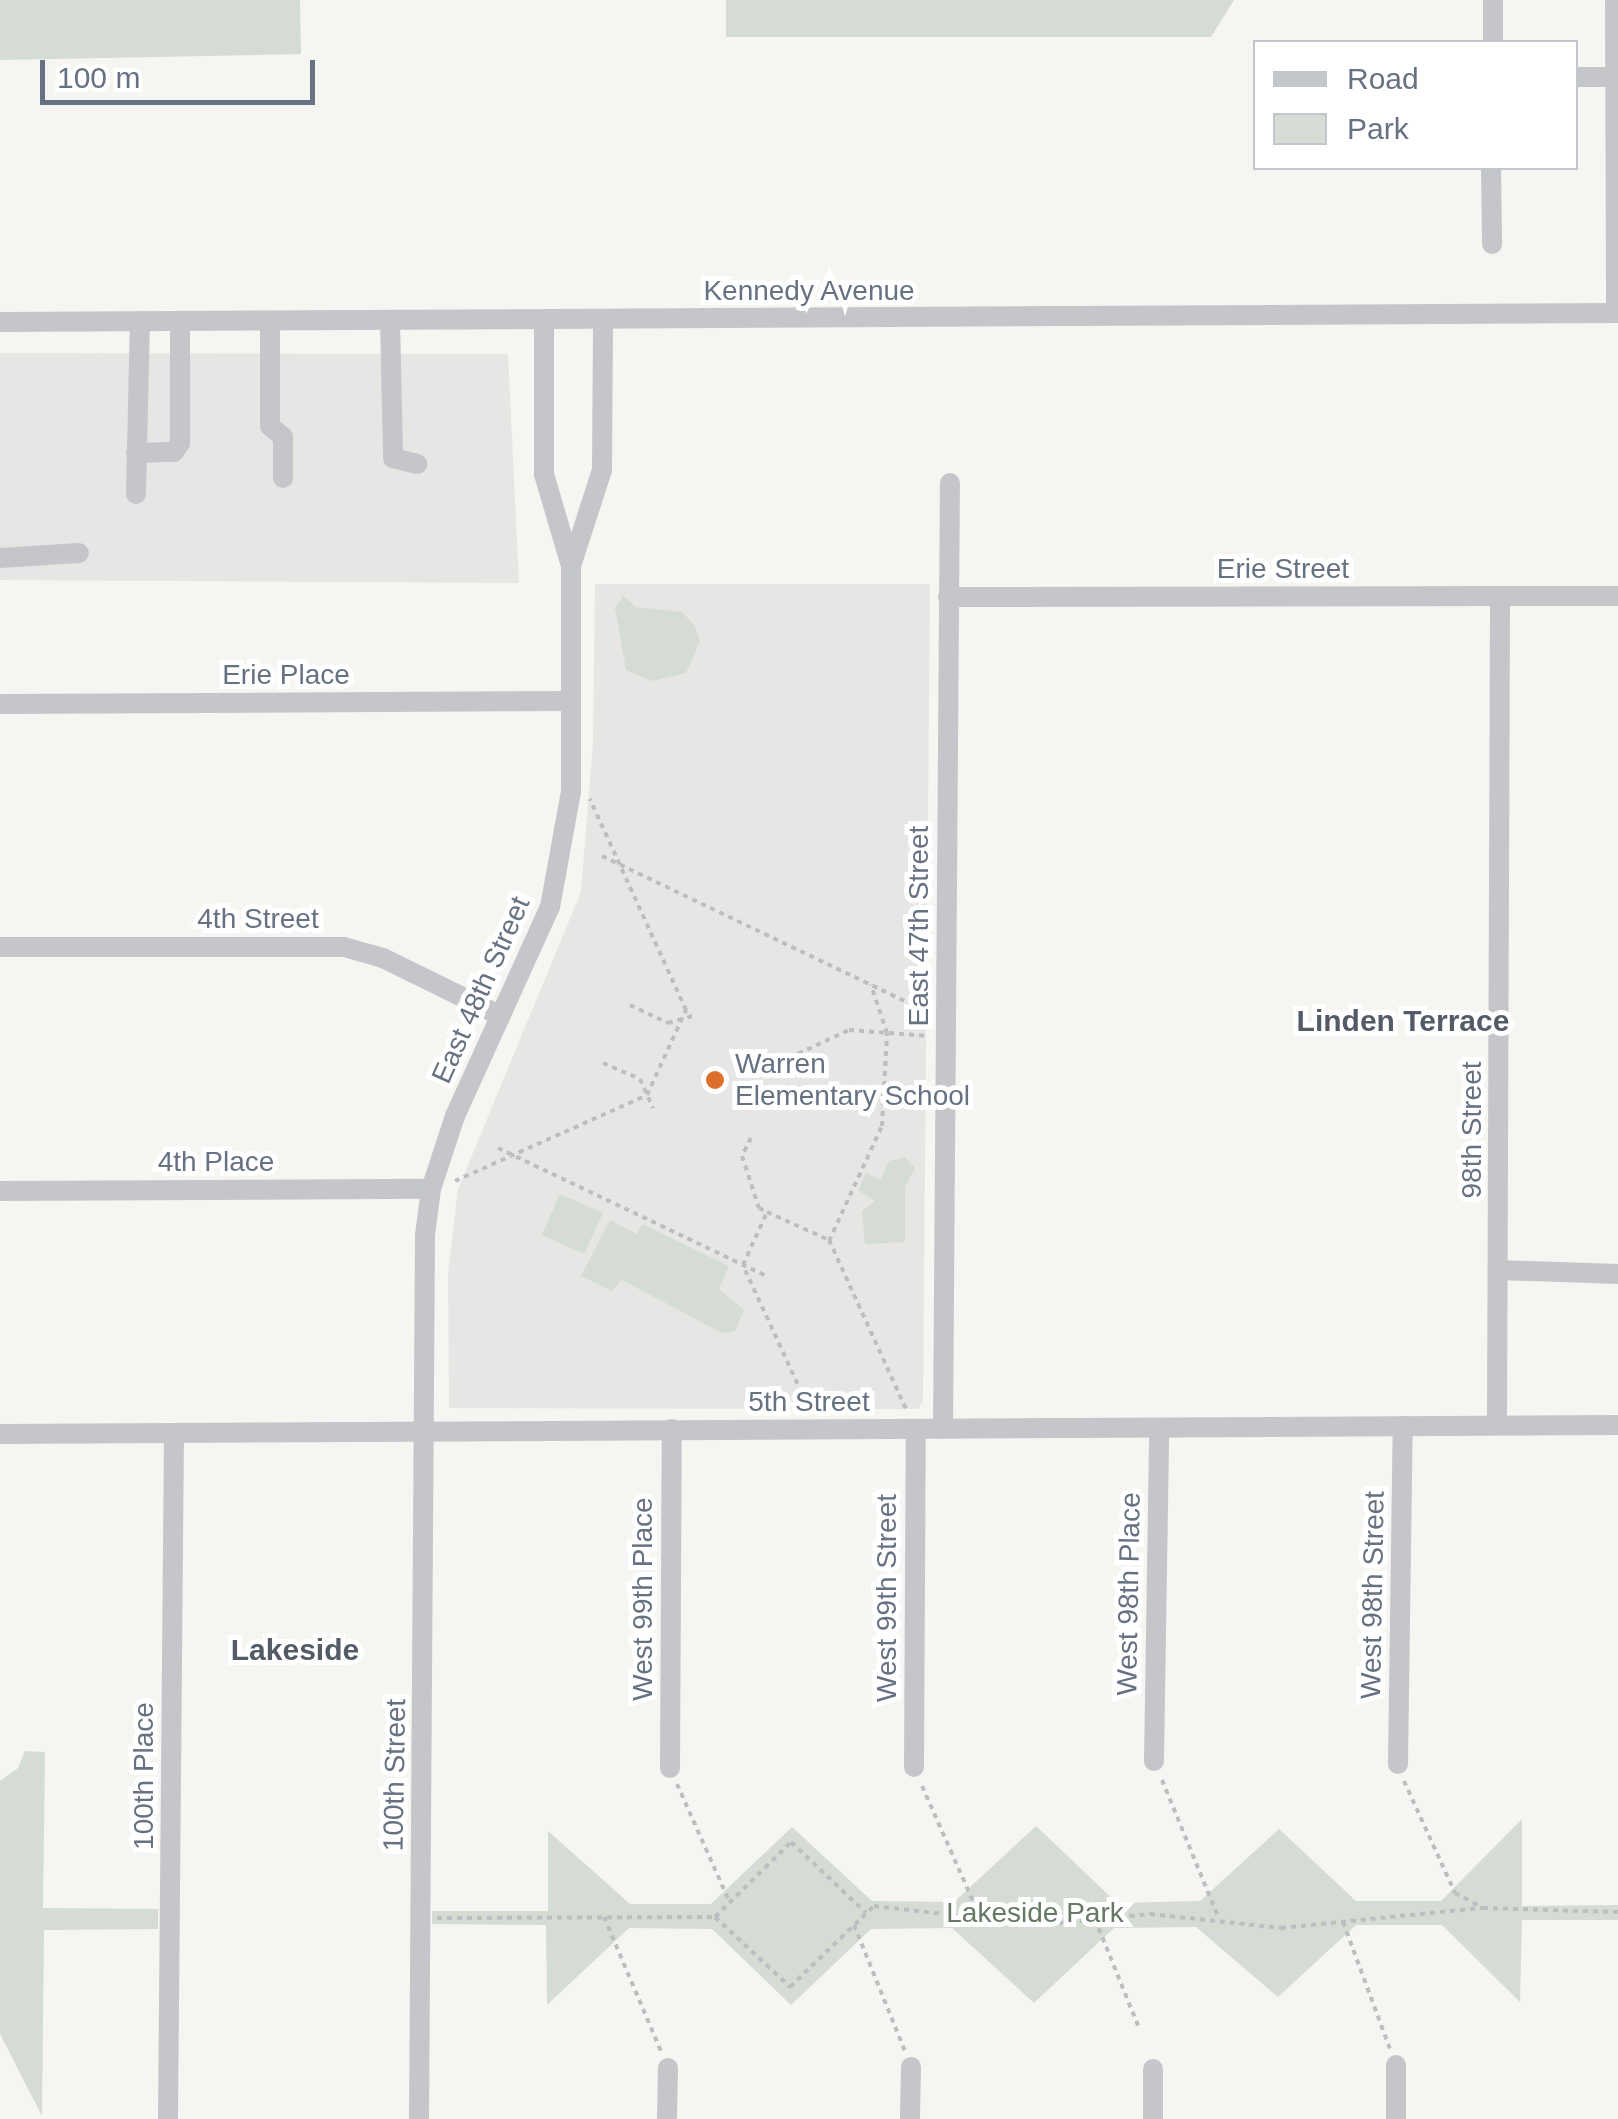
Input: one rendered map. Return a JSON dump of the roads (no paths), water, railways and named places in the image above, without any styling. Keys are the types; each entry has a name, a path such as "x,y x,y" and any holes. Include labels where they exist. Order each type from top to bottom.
{"street":[{"path":"1493,0 1493,40"},
{"path":"1614,0 1617,314"},
{"path":"1578,77 1616,77"},
{"path":"1491,170 1492,244"},
{"name":"Kennedy Avenue","path":"0,322 1617,314"},
{"name":"East 48th Street","path":"426,1432 431,1189 455,1116 554,891 571,792 572,566 544,474 544,320"},
{"name":"East 48th Street","path":"572,566 602,470 603,320"},
{"path":"136,494 140,321"},
{"path":"136,453 174,452 180,443 180,321"},
{"path":"270,321 270,426 283,437 283,478"},
{"path":"390,321 393,458 417,464"},
{"name":"East 47th Street","path":"943,1429 950,483"},
{"path":"0,558 79,554"},
{"name":"98th Street","path":"1497,1425 1500,596"},
{"name":"Erie Street","path":"948,597 1618,596"},
{"name":"Erie Place","path":"0,704 572,701"},
{"name":"4th Street","path":"0,947 344,947 383,958 501,1016"},
{"name":"4th Place","path":"0,1191 431,1189"},
{"path":"1498,1270 1618,1274"},
{"name":"5th Street","path":"0,1434 1618,1425"},
{"name":"West 98th Street","path":"1398,1764 1403,1426"},
{"name":"West 98th Place","path":"1154,1761 1159,1428"},
{"name":"West 99th Place","path":"670,1768 672,1429"},
{"name":"West 99th Street","path":"914,1768 916,1429"},
{"name":"100th Street","path":"418,2119 426,1432"},
{"name":"100th Place","path":"168,2119 174,1434"},
{"path":"1396,2066 1396,2119"},
{"path":"910,2119 911,2067"},
{"path":"667,2119 668,2068"},
{"path":"1153,2069 1153,2119"}],"place":[{"name":"Warren Elementary School","path":"715,1080"}],"district":[{"name":"Linden Terrace","path":"1403,1021"},
{"name":"Lakeside","path":"295,1650"}],"park label":[{"name":"Lakeside Park","path":"1035,1913"}]}
